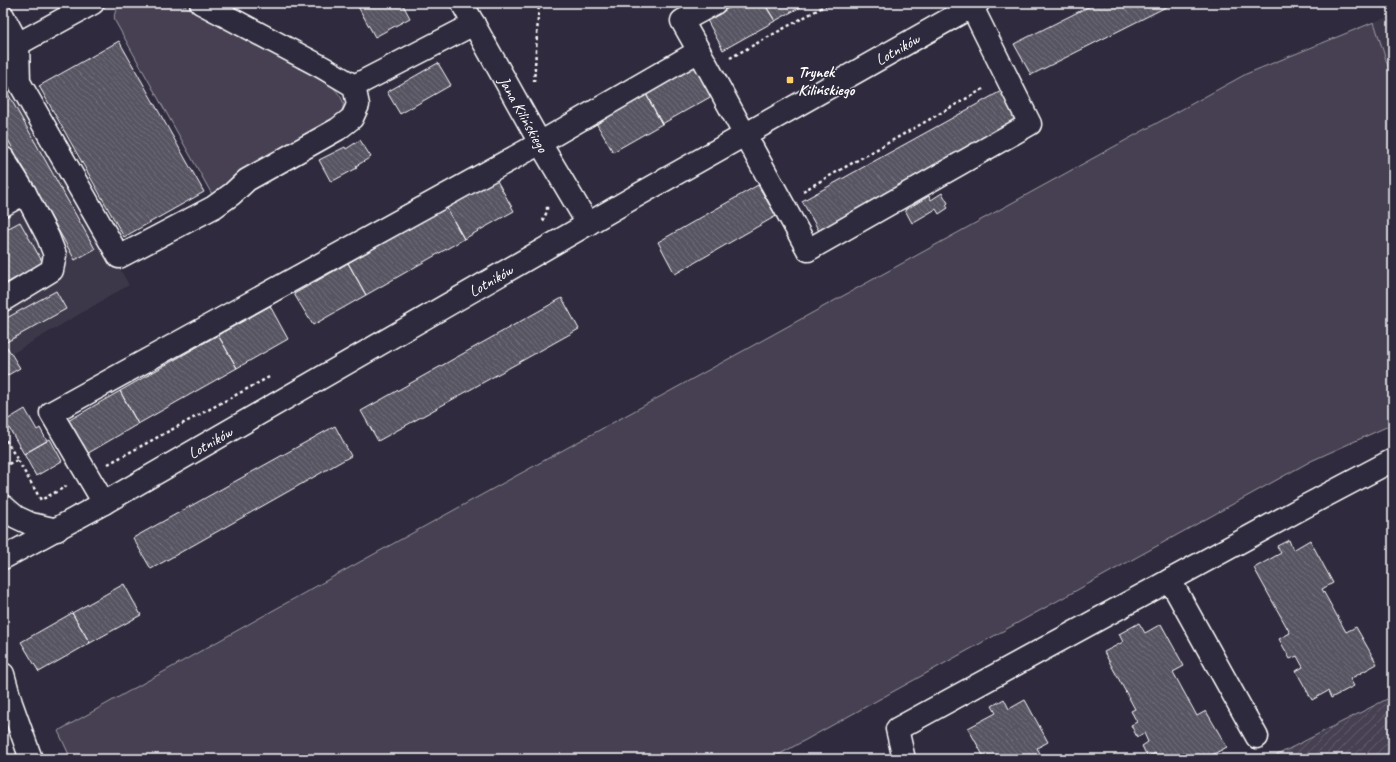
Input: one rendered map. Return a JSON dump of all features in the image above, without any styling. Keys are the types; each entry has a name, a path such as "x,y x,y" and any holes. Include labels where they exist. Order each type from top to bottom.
{"street":[{"path":"18,44 93,3"},
{"path":"3,16 18,44 19,82 119,257 214,207 232,194 247,180 338,129 352,118 358,105 354,86 322,67 201,3"},
{"name":"Jana Kilińskiego","path":"462,3 588,224"},
{"path":"715,3 682,21 808,250 1030,124 973,4"},
{"name":"Lotników","path":"3,558 57,530 973,4"},
{"path":"354,86 474,24"},
{"path":"104,503 51,413 540,142 704,60"},
{"path":"3,158 25,193 48,237 55,255 52,270 3,300"},
{"path":"3,205 25,193"},
{"path":"904,759 897,729 1393,460"},
{"path":"3,506 16,517 26,522 57,530"},
{"path":"1170,580 1257,737"},
{"path":"3,674 31,759"}],"path":[{"path":"534,87 538,3"},
{"path":"704,60 830,3"},
{"path":"782,203 986,87"},
{"path":"542,221 547,211 547,200"},
{"path":"3,435 41,500 275,374"},
{"path":"3,466 18,460"}],"shaded area":[{"path":"126,3 179,3 333,87 342,99 342,110 336,118 214,198 115,21 115,12"},
{"path":"1393,15 1393,82 1374,22"},
{"path":"1374,22 1393,82 1393,424 1311,461 771,759 71,759 58,731 338,574 1246,74"},
{"path":"3,66 129,285 3,359"},
{"path":"1393,696 1393,759 1269,759"}],"building":[{"path":"356,3 402,3 410,18 375,37"},
{"path":"738,3 764,3 775,21 723,50 707,20"},
{"path":"764,3 808,3 775,21"},
{"path":"1096,3 1174,3 1031,75 1014,44"},
{"path":"119,41 204,192 124,237 39,86"},
{"path":"438,63 451,85 400,114 387,92"},
{"path":"696,66 712,96 662,124 646,94"},
{"path":"3,85 95,249 75,260 3,131"},
{"path":"1003,90 1020,122 819,231 802,201"},
{"path":"646,94 662,124 613,152 596,123"},
{"path":"360,140 371,157 356,166 357,168 331,182 319,160 345,147 346,149"},
{"path":"496,179 514,211 464,239 446,207"},
{"path":"758,185 776,216 675,274 658,242"},
{"path":"942,193 948,203 946,205 948,208 939,214 936,209 912,223 905,210 929,196 931,200"},
{"path":"446,207 464,239 366,295 348,263"},
{"path":"20,222 43,263 3,285 3,231"},
{"path":"348,263 366,295 313,325 294,294"},
{"path":"56,291 66,309 3,344 3,320"},
{"path":"562,298 579,329 378,441 361,411"},
{"path":"270,306 288,339 237,368 218,335"},
{"path":"218,335 237,368 138,424 120,391"},
{"path":"7,347 20,368 3,378 3,349"},
{"path":"120,391 138,424 85,455 66,422"},
{"path":"25,409 37,430 40,428 47,441 24,454 5,421"},
{"path":"335,426 351,456 151,569 133,538"},
{"path":"50,439 62,461 36,476 24,454"},
{"path":"1289,540 1293,550 1310,540 1333,583 1322,589 1346,632 1356,627 1377,664 1350,679 1354,686 1331,698 1328,691 1312,700 1296,671 1303,667 1297,656 1290,659 1279,639 1290,633 1254,568 1281,553 1277,546"},
{"path":"124,584 141,615 90,643 72,613"},
{"path":"72,613 90,643 39,672 21,642"},
{"path":"1139,623 1145,633 1161,624 1184,666 1173,672 1197,716 1206,711 1227,747 1210,756 1212,759 1158,759 1155,753 1148,758 1142,746 1148,742 1144,733 1137,737 1131,725 1137,722 1131,711 1135,709 1104,652 1123,642 1119,634"},
{"path":"1004,699 1009,709 1025,700 1048,742 1037,748 1043,759 985,759 968,728 996,713 992,706"}],"place":[{"name":"Trynek Kilińskiego","path":"790,80"}]}
